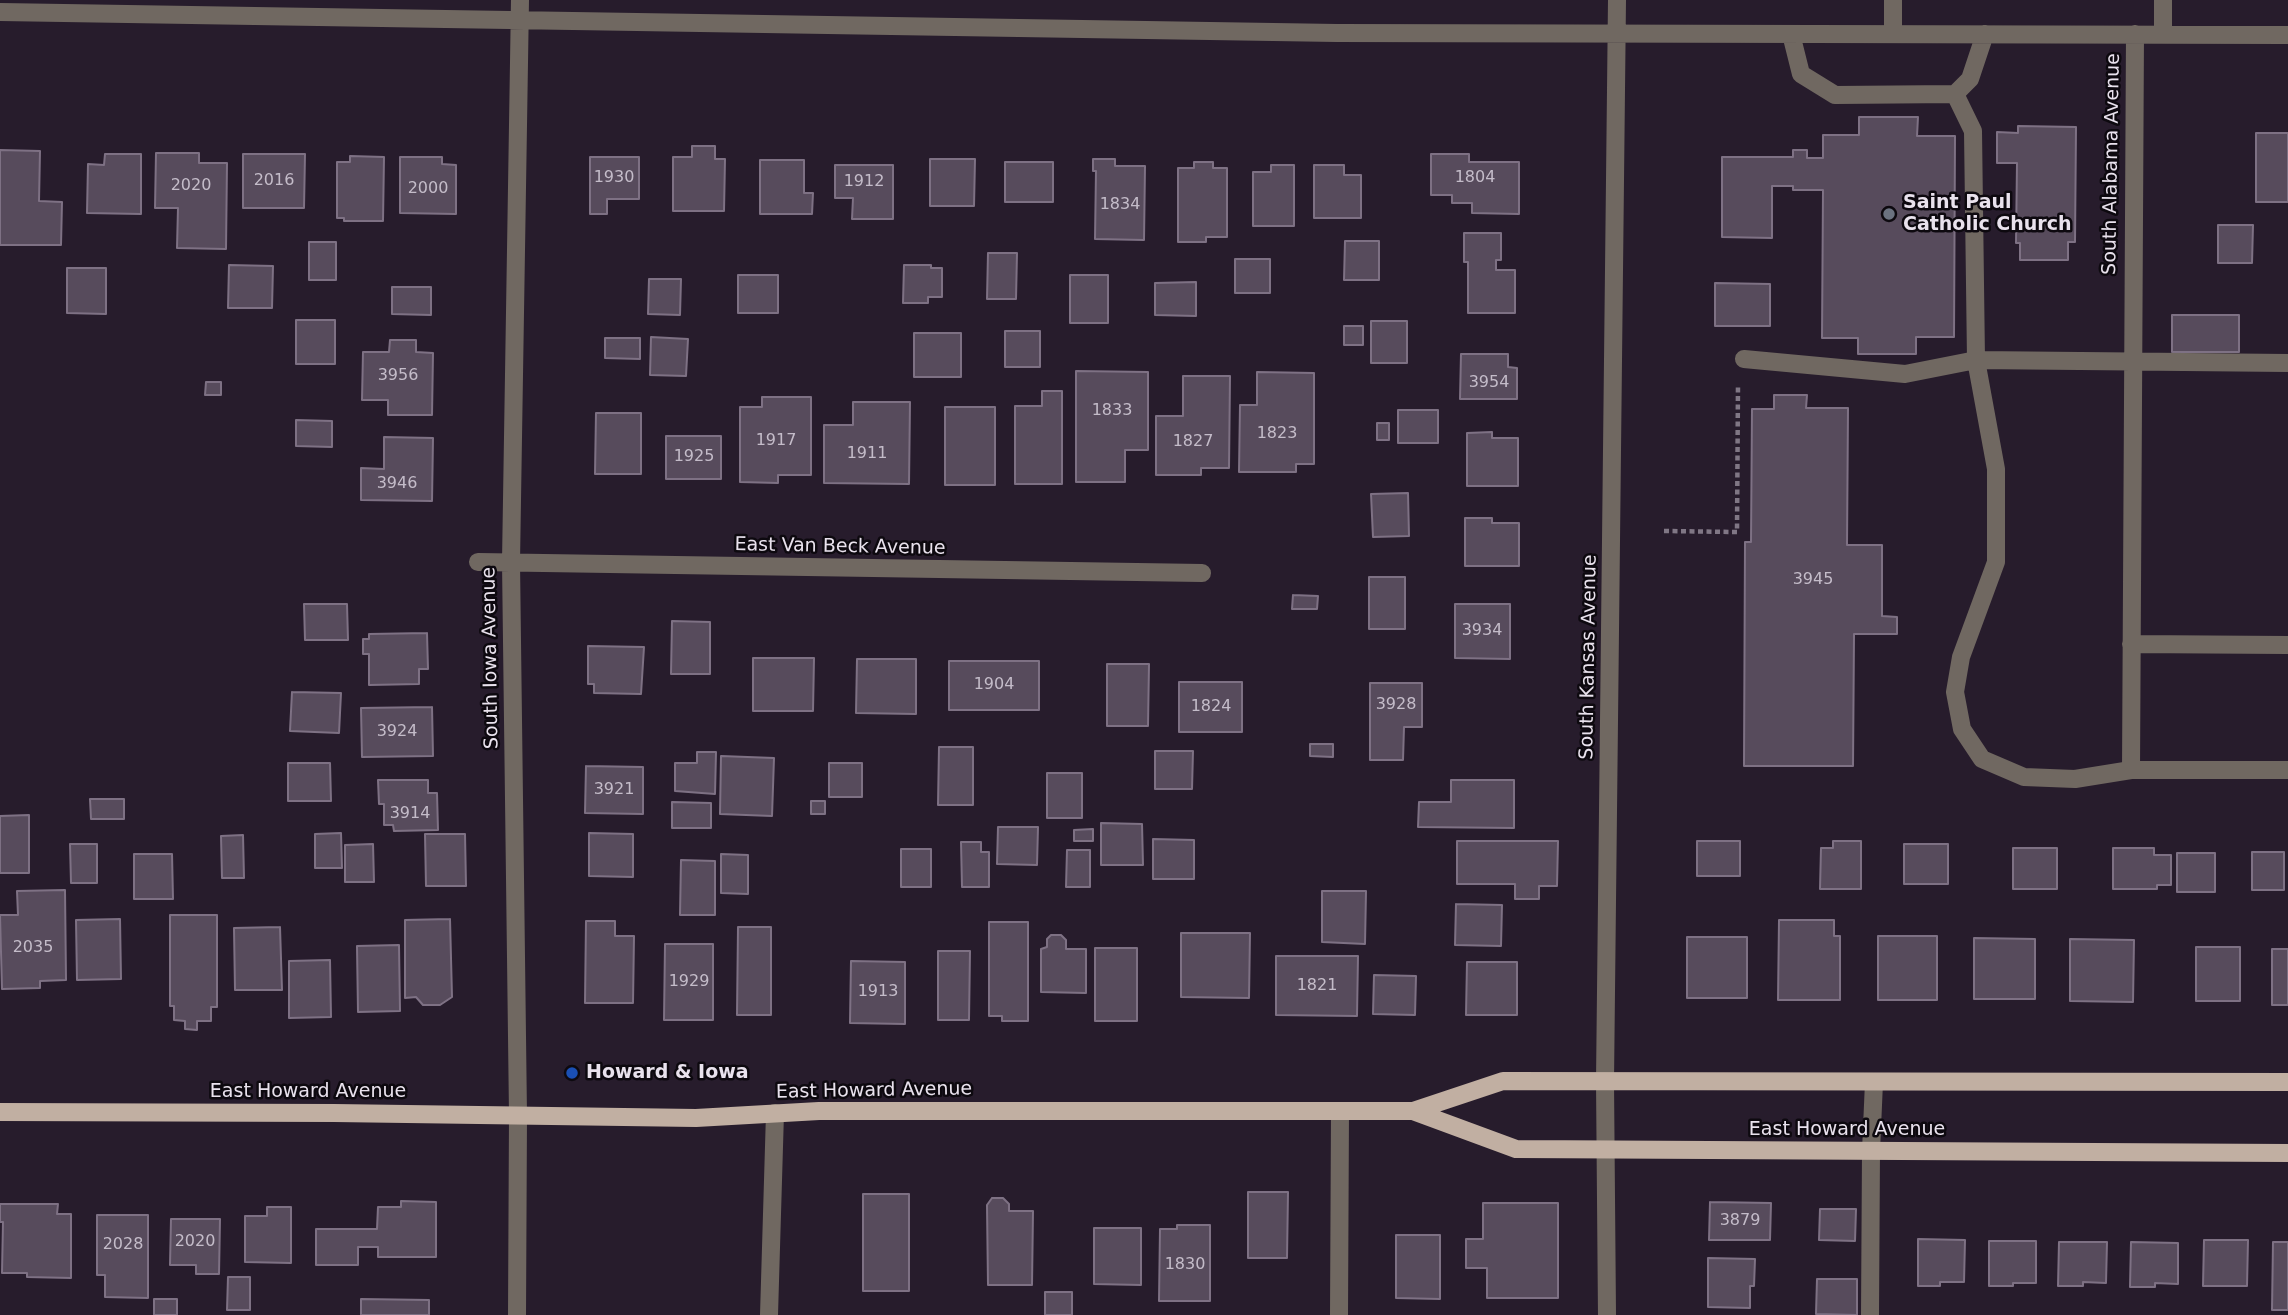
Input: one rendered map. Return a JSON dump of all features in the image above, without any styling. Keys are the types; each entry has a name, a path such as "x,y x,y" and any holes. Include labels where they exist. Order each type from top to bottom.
{"main road":[{"name":"East Howard Avenue","path":"0,1112 696,1118 819,1111 1413,1111 1503,1081 2288,1082"},
{"name":"East Howard Avenue","path":"1413,1111 1516,1149 2288,1153"}],"street":[{"name":"South Iowa Avenue","path":"517,1315 518,1115 511,562 520,0"},
{"name":"South Kansas Avenue","path":"1607,1315 1605,1081 1617,0"},
{"path":"1893,0 1893,34"},
{"path":"2163,0 2163,34"},
{"path":"0,12 1351,33 2288,35"},
{"path":"1791,34 1801,74 1835,95 1955,94 1970,79 1985,34"},
{"name":"South Alabama Avenue","path":"2131,770 2135,34"},
{"path":"1955,94 1973,131 1976,360 1996,468 1996,562 1961,657 1955,692 1962,729 1982,759 2024,777 2076,779 2131,770 2288,770"},
{"path":"1744,359 1905,374 1976,360 2288,363"},
{"name":"East Van Beck Avenue","path":"478,562 1202,573"},
{"path":"2131,644 2288,645"},
{"path":"1870,1315 1874,1082"},
{"path":"1339,1315 1340,1111"},
{"path":"769,1315 775,1113"}],"path":[{"path":"1664,531 1737,532 1738,381 1744,359"}],"building":[{"name":"Saint Paul Catholic Church","path":"1859,117 1918,117 1917,136 1955,136 1954,337 1916,337 1916,354 1858,354 1858,338 1822,338 1823,190 1793,190 1793,186 1772,186 1772,238 1722,237 1722,157 1793,157 1793,150 1807,150 1807,158 1823,158 1823,135 1859,135"},
{"path":"2018,126 2076,127 2075,242 2068,242 2068,260 2020,260 2020,243 2016,243 2017,163 1997,163 1997,132 2018,133"},
{"path":"2256,133 2288,133 2288,202 2256,202"},
{"path":"692,146 715,146 715,159 725,159 724,211 673,211 673,157 692,157"},
{"path":"0,150 40,151 39,201 62,202 61,245 0,245"},
{"path":"156,153 199,153 199,163 227,163 226,249 177,248 178,208 155,208"},
{"path":"105,154 141,154 141,214 87,213 88,164 104,165"},
{"path":"243,154 305,154 304,208 243,208"},
{"path":"1431,154 1469,154 1469,162 1519,162 1519,214 1472,213 1472,203 1452,203 1452,195 1431,195"},
{"path":"350,156 384,157 383,221 344,221 344,218 337,218 337,162 350,162"},
{"path":"400,157 442,157 442,164 456,165 456,214 400,213"},
{"path":"590,157 639,157 639,199 607,199 607,214 590,214"},
{"path":"930,159 975,159 974,206 930,206"},
{"path":"1093,159 1115,159 1115,166 1145,166 1144,240 1095,239 1096,171 1093,171"},
{"path":"760,160 804,160 804,193 813,193 812,214 760,214"},
{"path":"1005,162 1053,162 1053,202 1005,202"},
{"path":"1194,162 1213,162 1213,168 1227,168 1227,237 1206,237 1206,242 1178,242 1178,168 1194,168"},
{"path":"835,165 893,165 893,219 852,219 853,198 835,198"},
{"path":"1271,165 1294,165 1294,226 1253,226 1253,172 1271,172"},
{"path":"1314,165 1344,165 1344,175 1361,175 1361,218 1314,218"},
{"path":"2218,225 2253,225 2252,263 2218,263"},
{"path":"1464,233 1501,233 1501,260 1496,260 1496,270 1515,270 1515,313 1468,313 1468,262 1464,262"},
{"path":"1345,241 1379,241 1379,280 1344,280"},
{"path":"309,242 336,242 336,280 309,280"},
{"path":"988,253 1017,253 1016,299 987,299"},
{"path":"1235,259 1270,259 1270,293 1235,293"},
{"path":"229,265 273,266 272,308 228,308"},
{"path":"904,265 931,265 931,268 942,268 942,297 928,297 928,303 903,303"},
{"path":"67,268 106,268 106,314 67,313"},
{"path":"738,275 778,275 778,313 738,313"},
{"path":"1070,275 1108,275 1108,323 1070,323"},
{"path":"649,279 681,279 680,315 648,314"},
{"path":"1196,282 1196,316 1155,315 1155,283"},
{"path":"1715,283 1770,284 1770,326 1715,326"},
{"path":"392,287 431,287 431,315 392,314"},
{"path":"2172,315 2239,315 2239,352 2172,352"},
{"path":"296,320 335,320 335,364 296,364"},
{"path":"1371,321 1407,321 1407,363 1371,363"},
{"path":"1344,326 1363,326 1363,345 1344,345"},
{"path":"1005,331 1040,331 1040,367 1005,367"},
{"path":"914,333 961,333 961,377 914,377"},
{"path":"651,337 688,339 686,376 650,375"},
{"path":"605,338 640,338 640,359 605,358"},
{"path":"390,340 416,340 416,352 433,353 432,415 388,415 388,400 362,400 363,352 389,352"},
{"path":"1461,354 1508,354 1508,367 1517,368 1517,399 1460,399"},
{"path":"1076,371 1148,372 1148,450 1125,450 1125,482 1076,482"},
{"path":"1257,372 1314,373 1314,464 1296,464 1296,472 1239,472 1240,405 1257,405"},
{"path":"1183,376 1230,376 1229,468 1201,468 1201,475 1156,475 1156,416 1183,416"},
{"path":"206,382 221,382 221,395 205,395"},
{"path":"1042,391 1062,391 1062,484 1015,484 1015,406 1042,406"},
{"path":"1774,395 1807,395 1806,408 1848,408 1847,545 1882,545 1882,616 1897,617 1897,634 1854,634 1853,766 1744,766 1745,542 1751,542 1752,409 1774,409"},
{"path":"762,397 811,397 811,475 778,475 778,483 740,482 740,407 762,407"},
{"path":"853,402 910,402 909,484 824,483 824,425 853,425"},
{"path":"945,407 995,407 995,485 945,485"},
{"path":"1398,410 1438,410 1438,443 1398,443"},
{"path":"596,413 641,413 641,474 595,474"},
{"path":"296,420 332,421 332,447 296,446"},
{"path":"1377,423 1389,423 1389,440 1377,440"},
{"path":"1492,432 1492,438 1518,438 1518,486 1467,486 1467,433"},
{"path":"666,436 721,436 721,479 666,479"},
{"path":"384,437 433,438 432,501 361,500 361,468 384,469"},
{"path":"1408,493 1409,536 1373,537 1371,494"},
{"path":"1465,518 1492,518 1492,523 1519,523 1519,566 1465,566"},
{"path":"1369,577 1405,577 1405,629 1369,629"},
{"path":"1293,595 1318,596 1317,609 1292,609"},
{"path":"304,604 347,604 348,640 305,640"},
{"path":"1455,604 1510,604 1510,659 1455,658"},
{"path":"672,621 710,622 710,674 671,674"},
{"path":"427,633 428,669 419,669 419,684 369,685 369,654 363,654 363,639 369,639 369,634"},
{"path":"588,646 644,647 641,694 594,693 594,684 588,684"},
{"path":"753,658 814,658 813,711 753,711"},
{"path":"857,659 916,659 916,714 856,713"},
{"path":"949,661 1039,661 1039,710 949,710"},
{"path":"1107,664 1149,664 1148,726 1107,726"},
{"path":"1179,682 1242,682 1242,732 1179,732"},
{"path":"1370,683 1422,683 1422,727 1404,727 1403,760 1370,760"},
{"path":"292,692 341,693 339,733 290,731"},
{"path":"432,707 433,756 362,757 361,708"},
{"path":"1310,744 1333,744 1333,757 1310,756"},
{"path":"939,747 973,747 973,805 938,805"},
{"path":"1155,751 1193,751 1192,789 1155,789"},
{"path":"697,752 716,752 715,794 675,791 675,763 697,763"},
{"path":"721,756 774,758 772,816 720,814"},
{"path":"288,763 330,763 331,801 288,801"},
{"path":"829,763 862,763 862,797 829,797"},
{"path":"586,766 643,767 643,814 585,813"},
{"path":"1047,773 1082,773 1082,818 1047,818"},
{"path":"378,780 428,780 428,793 437,793 438,830 394,831 393,825 384,825 384,804 379,804"},
{"path":"1451,780 1514,780 1514,828 1418,827 1419,802 1451,802"},
{"path":"90,799 124,799 124,819 91,819"},
{"path":"811,801 825,801 825,814 811,814"},
{"path":"672,802 711,803 711,828 672,828"},
{"path":"29,815 29,873 0,873 0,816"},
{"path":"1101,823 1142,824 1143,865 1101,865"},
{"path":"998,827 1038,827 1037,865 997,864"},
{"path":"1093,829 1093,841 1074,841 1074,830"},
{"path":"341,833 342,868 315,868 315,834"},
{"path":"589,833 633,834 633,877 589,876"},
{"path":"425,834 465,834 466,886 426,886"},
{"path":"243,835 244,878 222,878 221,836"},
{"path":"1153,839 1194,840 1194,879 1153,879"},
{"path":"1457,841 1558,841 1557,886 1539,886 1539,899 1515,899 1515,884 1457,884"},
{"path":"1697,841 1740,841 1740,876 1697,876"},
{"path":"1833,841 1861,841 1861,889 1820,889 1821,848 1833,848"},
{"path":"961,842 981,842 981,852 989,852 989,887 962,887"},
{"path":"70,844 97,844 97,883 71,883"},
{"path":"373,844 374,882 345,882 345,845"},
{"path":"1904,844 1948,844 1948,884 1904,884"},
{"path":"2013,848 2057,848 2057,889 2013,889"},
{"path":"2113,848 2154,848 2154,855 2171,855 2171,885 2157,885 2157,889 2113,889"},
{"path":"901,849 931,849 931,887 901,887"},
{"path":"1067,850 1090,850 1090,887 1066,887"},
{"path":"2252,852 2284,852 2284,890 2252,890"},
{"path":"2177,853 2215,853 2215,892 2177,892"},
{"path":"134,854 172,854 173,899 134,899"},
{"path":"721,854 748,855 748,894 721,893"},
{"path":"681,860 715,861 715,915 680,915"},
{"path":"65,890 66,980 40,981 40,988 2,989 0,915 18,915 17,891"},
{"path":"1322,891 1366,891 1365,944 1322,942"},
{"path":"1456,904 1502,905 1501,946 1455,945"},
{"path":"170,915 217,915 217,1007 211,1007 211,1021 197,1021 197,1030 185,1029 185,1021 174,1020 174,1006 170,1006"},
{"path":"120,919 121,979 77,980 76,920"},
{"path":"450,919 452,997 440,1005 423,1005 416,997 405,998 405,920"},
{"path":"1779,920 1834,920 1834,936 1840,936 1840,1000 1778,1000"},
{"path":"586,921 615,921 615,936 634,936 633,1003 585,1003"},
{"path":"989,922 1028,922 1028,1021 1002,1021 1002,1016 989,1016"},
{"path":"280,927 282,990 235,990 234,928"},
{"path":"738,927 771,927 771,1015 737,1015"},
{"path":"1181,933 1250,933 1249,998 1181,997"},
{"path":"1051,935 1061,935 1066,940 1066,949 1086,949 1086,993 1041,992 1041,949 1047,947 1047,939"},
{"path":"1878,936 1937,936 1937,1000 1878,1000"},
{"path":"1687,937 1747,937 1747,998 1687,998"},
{"path":"1974,938 2035,939 2035,999 1974,999"},
{"path":"2070,939 2134,940 2133,1002 2070,1001"},
{"path":"665,944 713,944 713,1020 664,1020"},
{"path":"399,945 400,1011 358,1012 357,946"},
{"path":"2196,947 2240,947 2240,1001 2196,1001"},
{"path":"1095,948 1137,948 1137,1021 1095,1021"},
{"path":"2272,949 2288,949 2288,1005 2272,1005"},
{"path":"938,951 970,951 969,1020 938,1020"},
{"path":"1276,956 1358,956 1357,1016 1276,1015"},
{"path":"330,960 331,1017 289,1018 289,961"},
{"path":"851,961 905,962 905,1024 850,1023"},
{"path":"1467,962 1517,962 1517,1015 1466,1015"},
{"path":"1374,975 1416,976 1415,1015 1373,1014"},
{"path":"1248,1192 1288,1192 1287,1258 1248,1258"},
{"path":"863,1194 909,1194 909,1291 863,1291"},
{"path":"992,1198 1003,1198 1009,1204 1009,1211 1033,1211 1032,1285 988,1285 987,1205"},
{"path":"401,1201 436,1202 436,1257 378,1257 378,1247 358,1247 358,1265 316,1265 316,1229 377,1229 378,1207 401,1207"},
{"path":"1710,1202 1771,1203 1770,1240 1709,1240"},
{"path":"1483,1203 1558,1203 1558,1298 1487,1298 1487,1268 1466,1268 1466,1239 1483,1239"},
{"path":"0,1204 58,1204 57,1214 71,1214 71,1278 27,1277 27,1273 2,1273 3,1222 0,1222"},
{"path":"267,1207 291,1207 291,1263 245,1262 245,1216 267,1216"},
{"path":"1820,1209 1856,1209 1855,1241 1819,1240"},
{"path":"97,1215 148,1215 148,1298 105,1297 105,1275 97,1275"},
{"path":"171,1219 220,1219 219,1274 196,1274 196,1265 170,1265"},
{"path":"1177,1225 1210,1225 1210,1301 1159,1301 1160,1229 1177,1229"},
{"path":"1094,1228 1141,1228 1141,1285 1094,1284"},
{"path":"1396,1235 1440,1235 1440,1299 1396,1298"},
{"path":"1918,1239 1965,1240 1964,1282 1918,1286"},
{"path":"2204,1240 2248,1240 2247,1286 2203,1286"},
{"path":"1989,1241 2036,1241 2036,1283 1989,1286"},
{"path":"2059,1242 2107,1242 2106,1283 2083,1282 2083,1286 2058,1286"},
{"path":"2131,1242 2178,1243 2178,1284 2155,1283 2155,1287 2130,1287"},
{"path":"2273,1242 2288,1242 2288,1310 2272,1310"},
{"path":"1708,1258 1755,1259 1754,1286 1750,1286 1750,1308 1708,1307"},
{"path":"228,1277 250,1277 250,1310 227,1310"},
{"path":"1817,1279 1857,1279 1857,1315 1816,1314"},
{"path":"1045,1292 1072,1292 1072,1315 1045,1315"},
{"path":"154,1299 177,1299 177,1315 154,1315"},
{"path":"361,1299 429,1300 429,1315 361,1315"}],"place":[{"name":"Saint Paul Catholic Church","path":"1889,214"},
{"name":"Howard & Iowa","path":"572,1073"}]}
